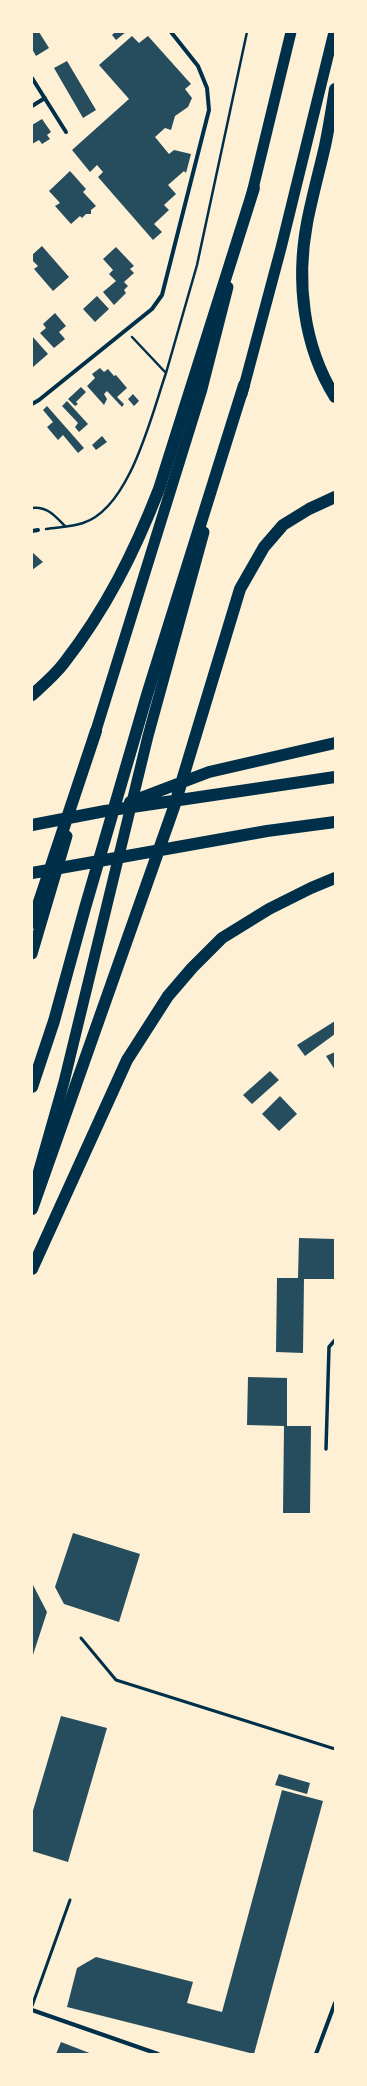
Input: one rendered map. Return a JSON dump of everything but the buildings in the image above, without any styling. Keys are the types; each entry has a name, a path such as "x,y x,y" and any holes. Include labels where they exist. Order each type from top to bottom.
{"highway":[{"path":"32,954 96,731 202,388 254,188 291,32"},
{"path":"32,1193 64,1082 146,744 283,241 334,32"},
{"path":"335,89 325,145 307,224 303,266 304,309 313,349 328,386 335,397"},
{"path":"32,695 63,664 95,620 124,571 140,535 159,489 254,188"},
{"path":"32,1087 54,1021 84,908 145,702 244,385"},
{"path":"32,1209 174,807 240,589 264,547 283,525 308,509 335,497"},
{"path":"32,924 96,731"},
{"path":"105,811 209,772 335,743"},
{"path":"32,825 105,811 335,777"},
{"path":"32,872 267,831 335,822"},
{"path":"32,1269 127,1060 168,996 222,938 270,909 311,888 335,878"}],"street":[{"path":"32,404 39,400 152,309 162,295 209,110 208,88 198,66 171,32"},
{"path":"32,78 66,132"},
{"path":"32,106 45,98"},
{"path":"32,531 38,530"},
{"path":"326,1449 329,1347 335,1340"},
{"path":"316,2054 335,2003"},
{"path":"32,2010 158,2054"}],"lane":[{"path":"81,1638 116,1680 335,1749"},
{"path":"32,2006 70,1900"}],"path":[{"path":"38,530 83,523 99,513 114,499 128,478 166,373 197,265 247,32"},
{"path":"126,330 138,345 166,373"},
{"path":"32,508 38,507 48,509 65,527"}]}
